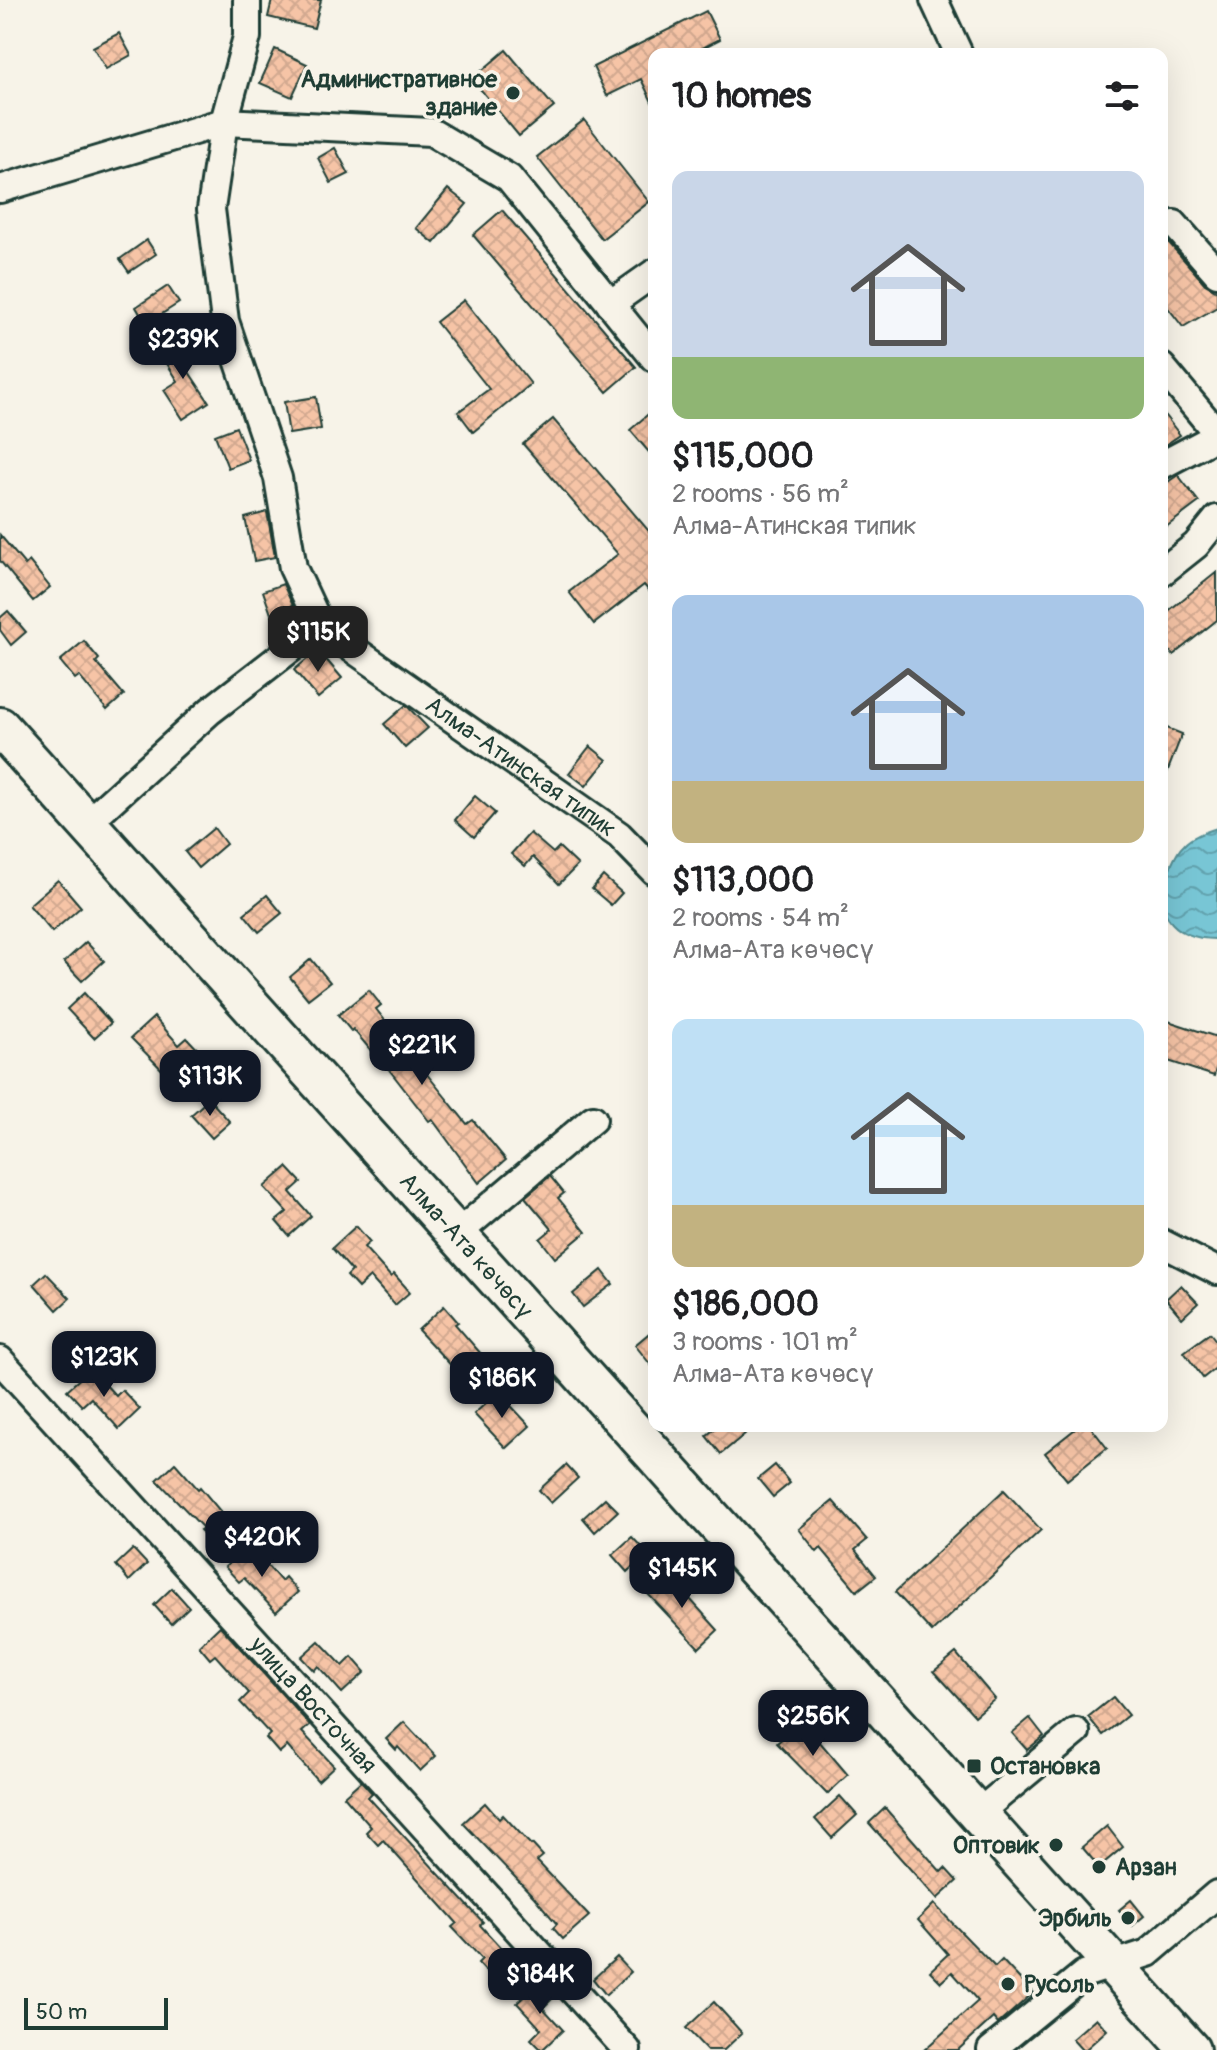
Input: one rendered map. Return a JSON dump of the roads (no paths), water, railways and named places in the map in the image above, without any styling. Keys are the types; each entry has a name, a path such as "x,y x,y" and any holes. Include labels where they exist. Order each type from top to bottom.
{"highway":[{"name":"Алма-Ата көчөсү","path":"0,727 1190,2050"}],"street":[{"path":"87,823 210,711 320,626 293,568 278,478 225,321 211,209 224,122 247,37 247,0"},
{"path":"934,0 956,48"},
{"path":"0,189 224,122 431,132 509,178 648,351"},
{"path":"1174,224 1217,273"},
{"path":"610,304 648,277"},
{"path":"1168,374 1217,434 1168,462"},
{"path":"1168,567 1196,545 1217,519"},
{"name":"Алма-Атинская типик","path":"320,626 619,835 648,865"},
{"path":"457,1234 593,1119"},
{"path":"1168,1246 1217,1271"},
{"name":"улица Восточная","path":"0,1360 627,2050"},
{"path":"977,1814 1076,1732"},
{"path":"991,2050 1084,1974 1148,1953 1217,1894"}],"water":[{"path":"1217,828 1217,939 1187,934 1168,919 1168,873 1180,849 1195,837"}],"place":[{"name":"Административное здание","path":"513,93"},
{"name":"Остановка","path":"974,1766"},
{"name":"Оптовик","path":"1056,1845"},
{"name":"Арзан","path":"1099,1867"},
{"name":"Эрбиль","path":"1128,1918"},
{"name":"Русоль","path":"1008,1984"}]}
